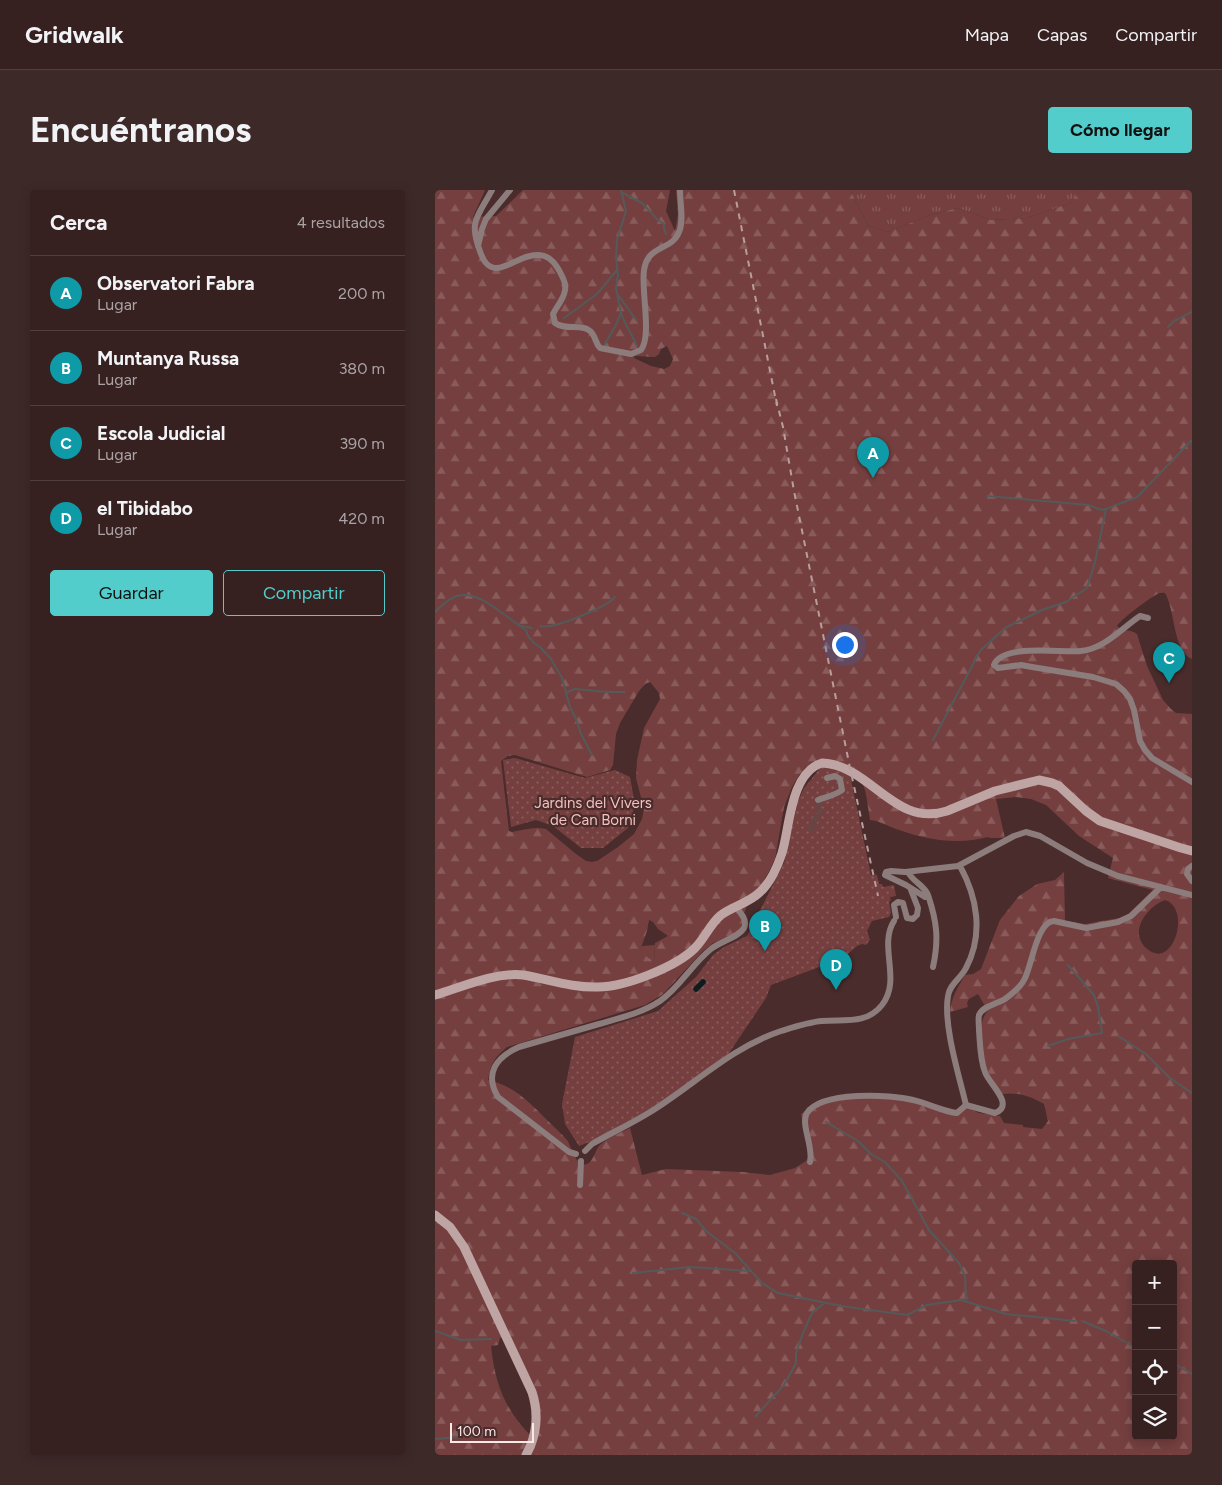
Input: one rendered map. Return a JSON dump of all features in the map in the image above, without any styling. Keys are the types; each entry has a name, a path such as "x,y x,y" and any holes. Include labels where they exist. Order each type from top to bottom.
{"street":[{"path":"492,190 475,225 474,232 484,262 495,268 530,256 539,255 550,258 558,266 565,287 564,296 553,314 555,324 588,330 593,334 600,348 636,353 644,346 645,341 643,283 645,266 654,252 673,241 679,233 681,227 680,190"},
{"path":"478,246 486,219 511,190"},
{"path":"1148,618 1141,616 1108,639 1086,650 1018,652 1001,657 995,662 994,666 998,668 1021,665 1093,677 1116,684 1127,694 1132,704 1140,741 1147,753 1192,782"},
{"path":"435,995 495,977 510,975 522,975 585,987 619,985 643,977 688,953 699,943 714,922 723,914 757,895 769,880 781,855 789,813 796,793 810,771 817,764 822,763 850,772 906,809 924,814 947,811 995,791 1039,780 1045,781 1059,786 1100,821 1192,850"},
{"path":"818,800 839,793 842,790 840,779 835,776 827,778"},
{"path":"929,895 925,897 897,880 887,878 885,874 888,871 908,872 960,866 1020,833 1030,833 1045,838 1072,855 1118,876 1192,895"},
{"path":"810,1162 811,1151 805,1118 808,1111 819,1103 853,1097 905,1098 953,1113 961,1111 965,1105 947,1018 948,994 966,969 974,947 976,932 976,904 972,889 960,866"},
{"path":"1192,866 1187,874 1192,881"},
{"path":"908,872 910,876 926,889 935,916 937,946 933,967"},
{"path":"965,1105 995,1113 1000,1111 1002,1106 999,1093 985,1074 979,1018 984,1010 1005,1000 1024,981 1039,935 1045,925 1049,922 1054,922 1086,928 1118,922 1131,916 1161,887"},
{"path":"585,1151 592,1144 654,1109 737,1051 766,1037 815,1022 852,1021 872,1014 883,1004 889,990 891,980 889,932 895,919 894,905 898,902 903,903 907,918 913,919 917,915 918,908 910,889"},
{"path":"576,1154 569,1152 498,1097 492,1079 498,1061 505,1054 519,1047 635,1014 658,1002 673,990 707,952 740,934 744,926 744,920 735,907"},
{"path":"576,1154 579,1150 585,1151"},
{"path":"580,1185 581,1161 586,1157 585,1151"},
{"path":"576,1154 577,1159 581,1161"},
{"path":"435,1215 450,1227 464,1247 532,1392 536,1410 536,1425 532,1443 526,1455"}],"green space":[{"path":"435,190 485,190 473,217 496,216 523,190 670,190 666,211 675,231 678,214 676,190 850,190 868,225 888,232 930,215 958,208 991,220 1027,218 1070,203 1081,190 1192,190 1192,659 1181,648 1165,593 1158,593 1150,598 1117,626 1137,634 1147,666 1163,700 1176,713 1192,714 1192,1455 435,1455","holes":["667,346 673,359 670,366 664,369 651,366 634,358 635,356 655,357 661,349","650,682 659,693 660,699 644,728 637,760 636,778 644,809 642,819 634,834 618,847 597,861 592,862 586,861 576,854 546,829 533,828 509,831 501,761 508,756 515,755 587,777 610,770 613,765 616,734 620,723 645,684","820,759 833,761 851,769 863,784 870,820 910,834 932,839 965,841 988,837 1005,838 996,799 1016,797 1031,799 1046,805 1079,836 1113,858 1108,878 1153,890 1125,917 1085,924 1065,921 1064,872 1055,880 1037,884 1019,896 1000,920 981,969 973,974 965,975 955,993 950,1012 968,1007 969,999 978,994 989,1009 984,1016 982,1025 983,1054 989,1074 1002,1094 1024,1095 1044,1104 1048,1121 1042,1129 1023,1127 1023,1125 1004,1123 1000,1116 979,1113 963,1106 958,1110 952,1109 912,1097 822,1099 801,1114 809,1155 806,1161 795,1168 770,1175 666,1169 642,1175 630,1128 603,1142 589,1163 580,1163 567,1140 527,1101 513,1090 488,1080 494,1061 507,1047 645,1005 663,994 703,951 713,943 738,932 743,926 742,918 752,894 762,884 775,859 784,807 792,787 806,767","1165,900 1173,905 1177,914 1178,925 1176,936 1171,946 1164,952 1156,953 1146,948 1139,934 1142,920 1159,903","649,920 668,936 655,943 654,961 641,948","503,1337 525,1384 531,1408 530,1435 513,1415 498,1383 491,1346 498,1345 500,1338"]},
{"path":"850,190 1081,190 1070,203 1027,218 991,220 958,208 930,215 888,232 868,225"},
{"name":"Jardins del Vivers de Can Borni","path":"515,758 585,778 615,770 630,777 635,805 628,828 603,848 581,848 553,826 536,820 511,827 503,760"},
{"path":"821,767 829,767 850,775 871,875 877,875 879,884 882,884 883,887 894,885 896,896 890,897 891,913 889,917 872,921 867,931 870,940 866,945 857,946 837,963 822,966 771,985 766,998 727,1056 646,1112 579,1146 565,1124 562,1104 575,1037 658,1011 696,977 713,955 724,947 747,936 784,863 798,801 804,788"},
{"path":"655,945 654,961 643,953 641,948 642,946"}],"waterway":[{"path":"604,345 621,313 616,288 618,275 617,240 626,211 621,190"},
{"path":"621,192 642,203 664,224 666,234"},
{"path":"564,318 597,294 617,270"},
{"path":"619,296 636,320"},
{"path":"1168,327 1174,321 1192,312"},
{"path":"621,313 637,346"},
{"path":"933,740 980,651 1005,628 1042,610 1066,602 1087,588 1095,562 1106,509 1137,497 1192,440"},
{"path":"987,496 1088,505 1102,510 1105,509"},
{"path":"435,612 451,598 466,595 475,597 493,606 526,630 534,643 551,659 562,678 570,707 592,755"},
{"path":"540,626 556,625 579,617 615,597"},
{"path":"518,625 532,628"},
{"path":"567,692 575,689 625,692"},
{"path":"1048,1046 1068,1039 1102,1033 1094,995 1068,965"},
{"path":"696,989 703,982"},
{"path":"1118,1036 1146,1054 1170,1078 1192,1093"},
{"path":"826,1122 858,1141 871,1154 885,1162 902,1181 929,1230 959,1263 965,1276 966,1300"},
{"path":"682,1213 696,1219 706,1231 735,1253 762,1283 778,1293 841,1306 907,1315 927,1305 961,1300 1006,1314 1075,1321"},
{"path":"633,1273 690,1267 750,1271"},
{"path":"756,1416 784,1385 796,1363 796,1353 810,1317 814,1311 826,1302"},
{"path":"1082,1321 1106,1331 1132,1346"},
{"path":"435,1331 461,1340 491,1339"},
{"path":"1177,1365 1192,1374"},
{"path":"435,1439 496,1434"}],"tunnel":[{"path":"810,830 821,808 818,800"}],"railway":[{"path":"734,190 777,406"},
{"path":"776,399 850,768 878,896"}],"place":[{"name":"Observatori Fabra","path":"873,478"},
{"name":"Escola Judicial","path":"1169,683"},
{"name":"Muntanya Russa","path":"765,951"},
{"name":"el Tibidabo","path":"836,990"}]}
